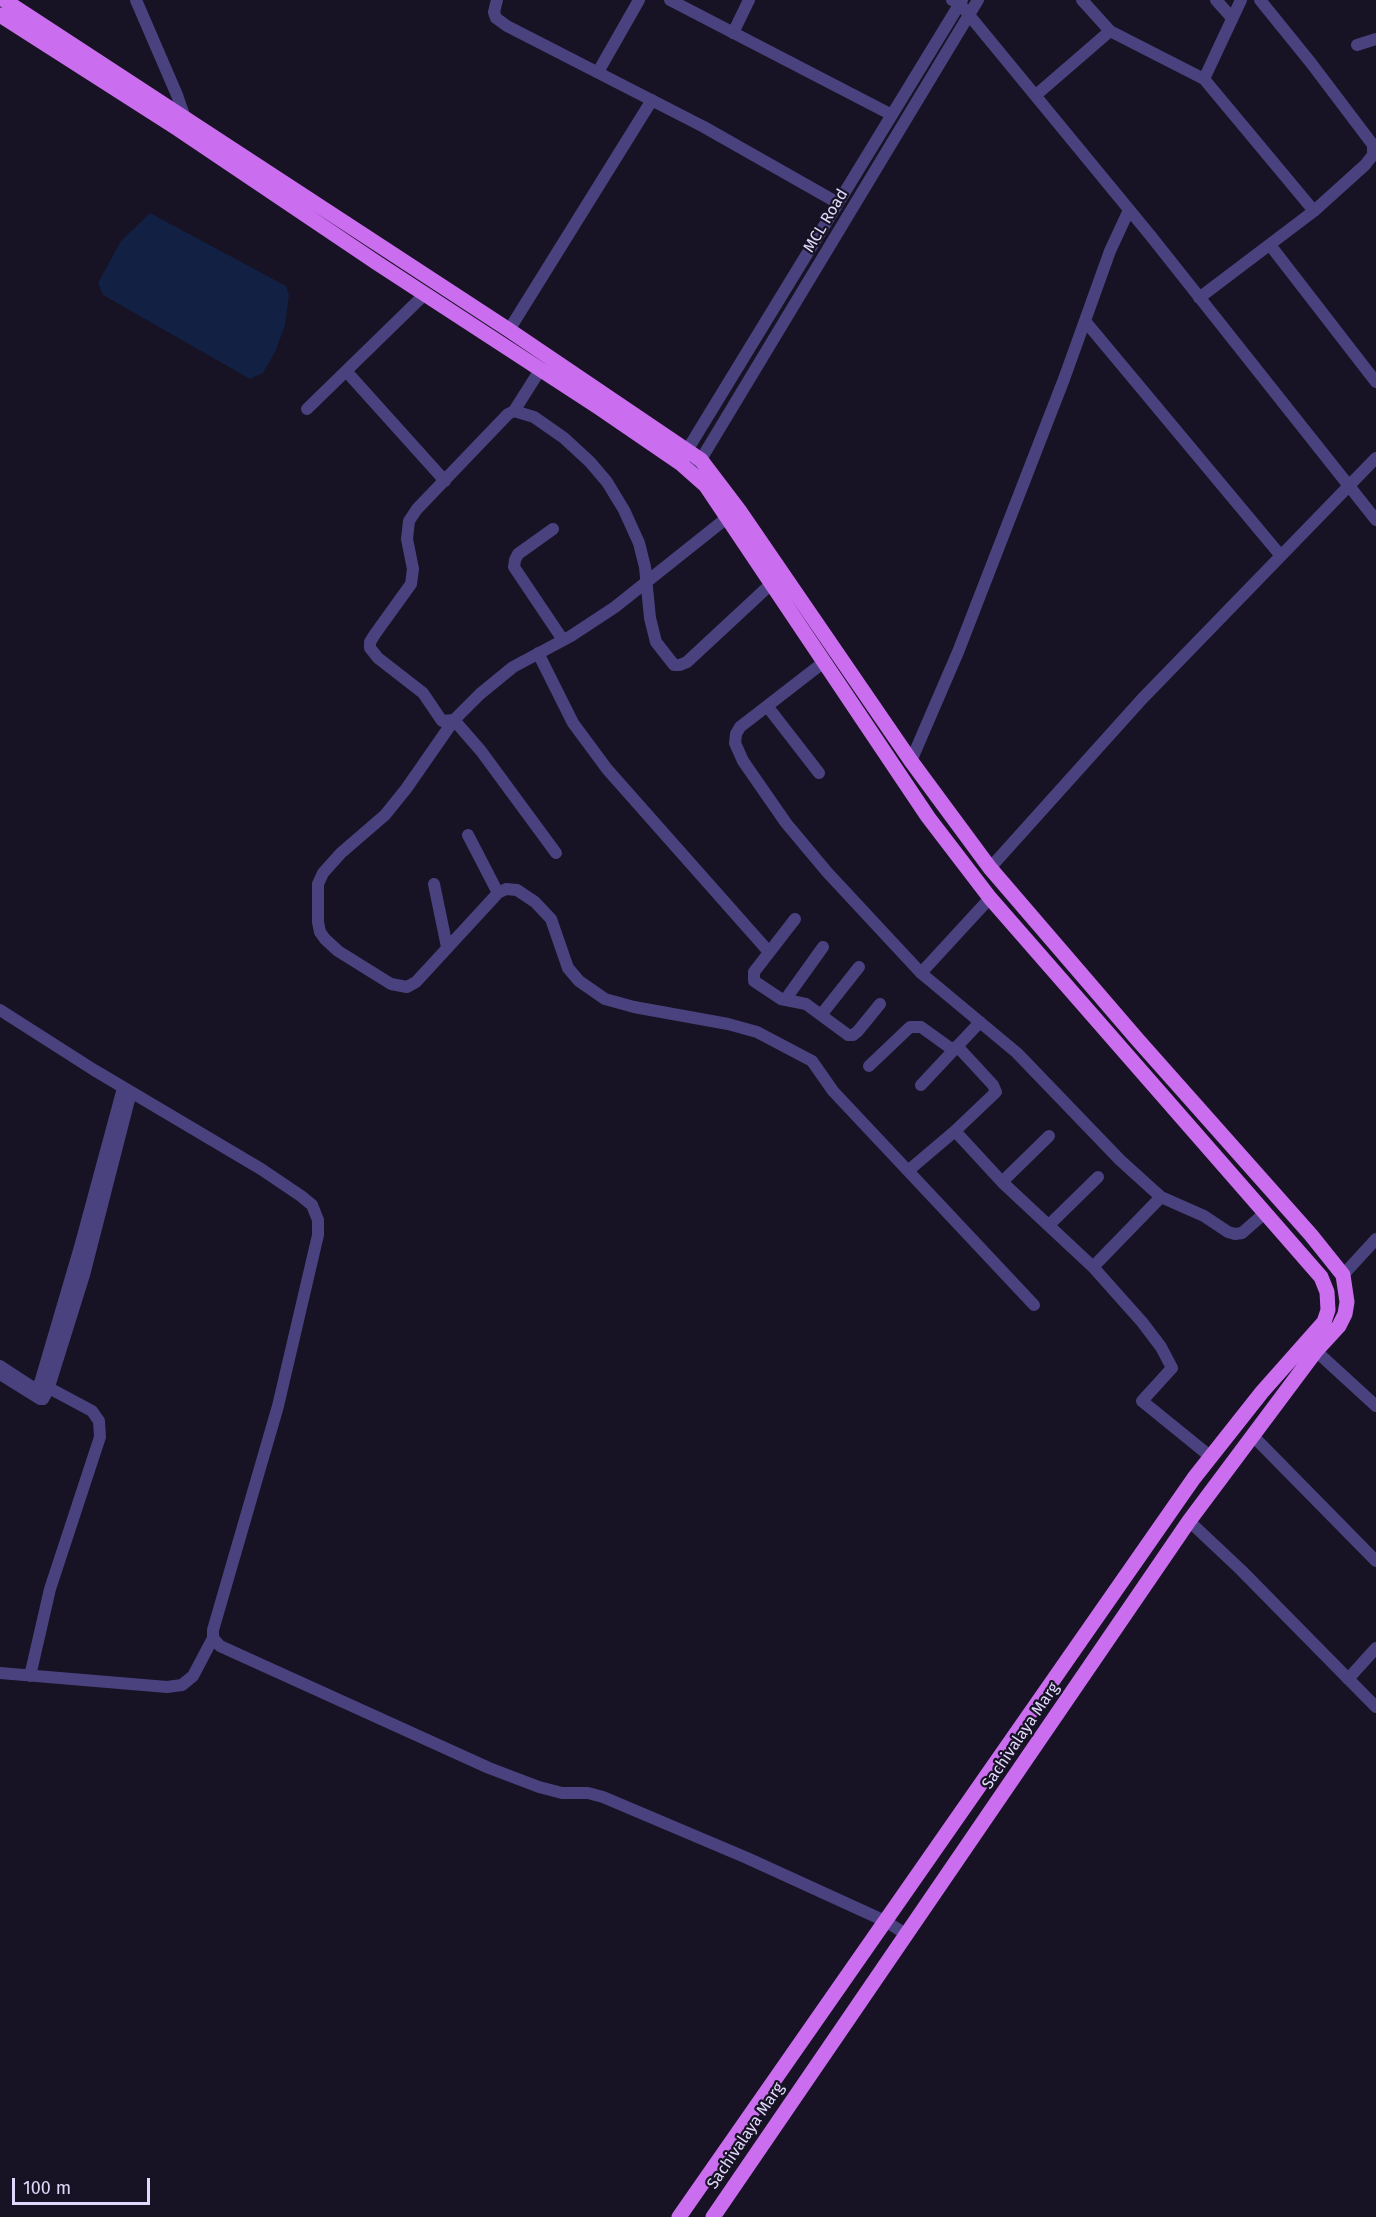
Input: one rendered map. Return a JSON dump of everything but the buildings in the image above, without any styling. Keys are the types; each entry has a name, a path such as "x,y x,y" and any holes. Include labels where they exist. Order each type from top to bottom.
{"main road":[{"path":"4,0 425,294 680,463 706,486 926,813 990,898 1322,1277 1328,1292 1328,1310 1324,1322 1262,1392 1188,1486 679,2217"},
{"path":"0,15 181,123 509,330 688,449 701,460 773,559 911,761 990,868 1137,1039 1311,1235 1343,1275"},
{"path":"926,813 941,802"},
{"name":"Sachivalaya Marg","path":"712,2217 1189,1521 1316,1351 1339,1326 1345,1314 1347,1302 1343,1275"},
{"path":"1188,1486 1205,1499"}],"street":[{"path":"136,0 162,57 181,123"},
{"path":"497,0 494,12 496,18 507,26 773,164 838,203"},
{"path":"598,72 639,0"},
{"path":"670,0 892,115"},
{"path":"733,33 749,0"},
{"name":"MCL Road","path":"692,473 978,0"},
{"path":"1082,0 1110,31 1204,79 1314,211"},
{"path":"1216,0 1232,18"},
{"path":"1204,79 1241,0"},
{"path":"1199,298 1314,211 1373,155 1373,145 1260,0"},
{"path":"958,1 1129,210 1376,520"},
{"name":"MCL Road","path":"680,463 892,115 958,1"},
{"path":"1036,95 1110,31"},
{"path":"1357,45 1376,39"},
{"path":"509,330 652,100"},
{"path":"911,761 957,652 1064,379 1110,251 1129,210"},
{"path":"1270,245 1376,382"},
{"path":"307,409 425,294"},
{"path":"1085,321 1281,556"},
{"path":"454,720 442,721 423,693 378,658 370,648 370,642 411,584 412,569 407,539 409,522 417,509 508,414 514,411 540,370"},
{"path":"346,371 445,480"},
{"path":"514,411 534,417 564,438 590,462 607,482 624,510 639,543 650,618 656,642 670,662 680,666 687,662 771,584"},
{"path":"990,868 1142,699 1376,458"},
{"path":"728,517 615,607 563,640 513,667 480,694 454,720 392,806 341,853 323,873 318,884 318,922 325,939 338,951 391,984 406,987 416,982 498,892 506,889 517,890 535,902 551,919 568,968 579,981 605,999 758,1032 812,1061 833,1091 1034,1305"},
{"path":"553,529 518,554 514,567 563,640"},
{"path":"538,653 573,723 607,769 769,952"},
{"path":"824,662 740,727 736,734 735,743 742,761 786,823 826,872 921,973 1024,1060 1120,1160 1161,1197 1204,1216 1235,1234 1242,1233 1266,1212"},
{"path":"767,706 819,773"},
{"path":"454,720 481,751 556,853"},
{"path":"468,835 498,892"},
{"path":"434,884 447,947"},
{"path":"921,973 990,898"},
{"path":"795,919 752,976 759,986 785,1000 807,1004 844,1034 853,1035 880,1004"},
{"path":"785,1000 823,947"},
{"path":"821,1015 859,967"},
{"path":"0,1010 301,1196 312,1205 318,1220 318,1235 278,1406 213,1630 213,1638 193,1676 182,1685 167,1687 0,1673"},
{"path":"921,1085 980,1022"},
{"path":"869,1066 910,1027 921,1027 955,1048 993,1085 996,1092 956,1131 909,1170"},
{"path":"0,1366 32,1387 40,1383 127,1090"},
{"path":"0,1374 40,1399 45,1396 49,1388 84,1275 127,1090"},
{"path":"956,1131 1002,1182 1093,1267 1142,1322 1161,1347 1172,1368 1142,1401 1211,1457"},
{"path":"1002,1182 1049,1136"},
{"path":"1049,1225 1098,1177"},
{"path":"1093,1267 1161,1197"},
{"path":"1343,1275 1376,1239"},
{"path":"1316,1351 1376,1406"},
{"path":"30,1676 50,1589 100,1437 99,1421 92,1412 49,1388"},
{"path":"1252,1436 1376,1561"},
{"path":"1189,1521 1241,1570 1376,1707"},
{"path":"213,1638 220,1646 489,1768 562,1793 588,1793 603,1797 737,1854 885,1921 906,1934"},
{"path":"1348,1679 1376,1648"}],"water":[{"path":"150,213 286,286 289,295 285,325 276,350 263,373 250,379 103,295 98,283 121,241"}]}
